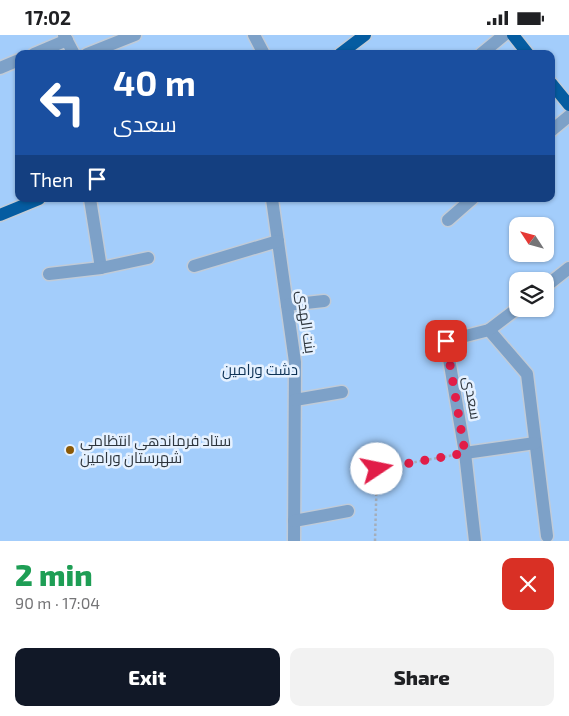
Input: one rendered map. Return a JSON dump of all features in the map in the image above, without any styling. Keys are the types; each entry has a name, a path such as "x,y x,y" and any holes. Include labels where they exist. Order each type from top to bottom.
{"main road":[{"path":"345,50 366,35"},
{"path":"513,35 525,50"},
{"path":"555,88 569,105"},
{"path":"0,215 32,202"}],"street":[{"path":"97,50 135,35"},
{"path":"254,35 262,50"},
{"path":"485,50 504,35"},
{"path":"42,50 66,38 72,50"},
{"path":"0,68 15,62"},
{"path":"555,127 569,115"},
{"path":"90,202 101,268"},
{"name":"بنت الهدی","path":"272,202 295,362 294,541"},
{"path":"448,220 469,202"},
{"path":"194,266 278,241"},
{"path":"49,274 101,268 148,258"},
{"path":"554,280 569,268"},
{"path":"287,305 324,301"},
{"name":"سعدی","path":"475,541 465,453 446,341 489,330 509,315"},
{"path":"489,330 527,374 547,536"},
{"path":"295,400 342,392"},
{"path":"465,453 535,443"},
{"path":"294,521 348,511"}],"path":[{"path":"375,541 377,469 465,453"}],"green space":[{"name":"دشت ورامین","path":"0,35 569,35 569,541 0,541"}],"place":[{"name":"ستاد فرماندهی انتظامی شهرستان ورامین","path":"70,450"}],"route":[{"path":"377,469 465,453 446,341"}]}
